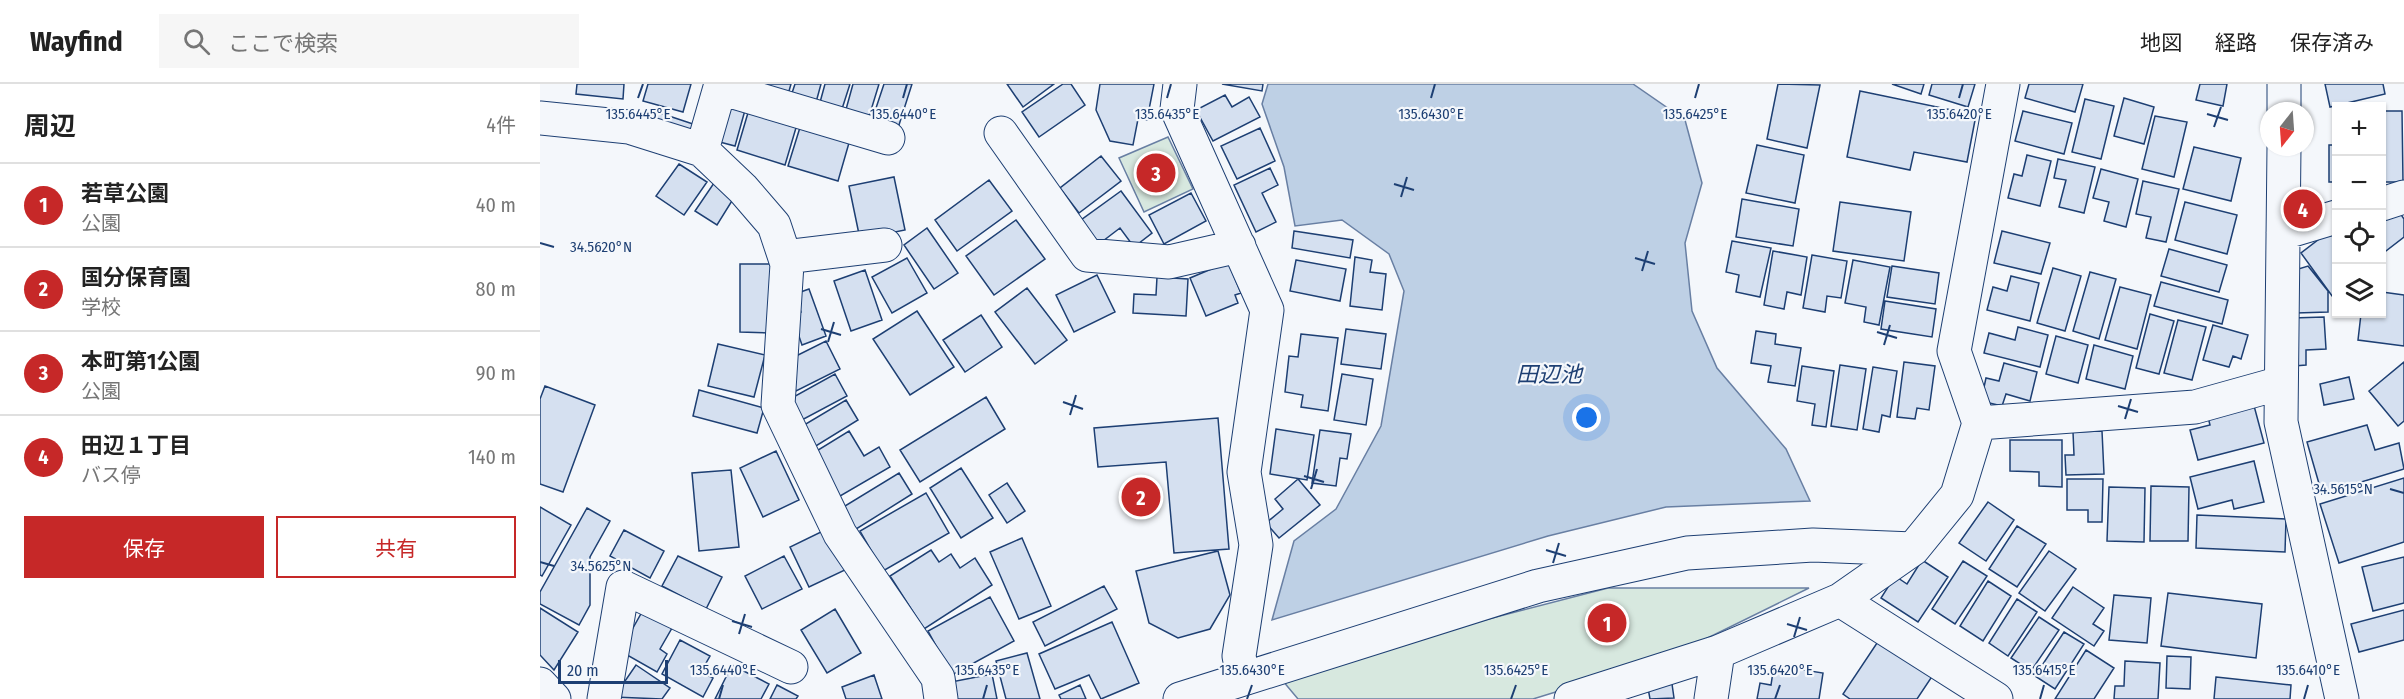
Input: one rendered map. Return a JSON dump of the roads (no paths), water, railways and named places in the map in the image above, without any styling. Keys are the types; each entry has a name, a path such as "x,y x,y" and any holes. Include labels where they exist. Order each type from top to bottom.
{"street":[{"path":"1180,84 1177,109 1267,310 1244,472 1256,544 1239,656 1243,677"},
{"path":"1571,699 1718,652 1840,600 1913,549 1957,495 1979,423 1954,351 2003,84"},
{"path":"2284,84 2284,102"},
{"path":"702,150 720,86 888,138"},
{"path":"540,118 629,127 702,150 743,189 774,225 787,264 778,405 840,534 938,678 941,699"},
{"path":"1001,133 1087,255 1168,262 1239,246"},
{"path":"2284,156 2281,422 2342,699"},
{"path":"2386,203 2404,197"},
{"path":"2283,233 2332,218"},
{"path":"785,257 885,245"},
{"path":"1979,423 2195,407 2281,383"},
{"path":"1180,699 1243,677 1538,586 1687,553 1813,545 1913,549"},
{"path":"604,699 623,587 791,667"},
{"path":"1840,600 1980,695"},
{"path":"1711,699 1718,652"},
{"path":"540,684 554,699"}],"water":[{"name":"田辺池","path":"1268,84 1633,84 1685,120 1702,183 1685,243 1692,311 1717,368 1786,449 1810,501 1666,507 1548,536 1272,620 1294,541 1336,509 1381,426 1404,291 1389,254 1342,220 1295,226 1284,167 1262,104"}],"place":[{"name":"本町第1公園","path":"1156,173"},
{"name":"田辺１丁目","path":"2303,209"},
{"name":"国分保育園","path":"1141,497"},
{"name":"若草公園","path":"1607,623"}]}
